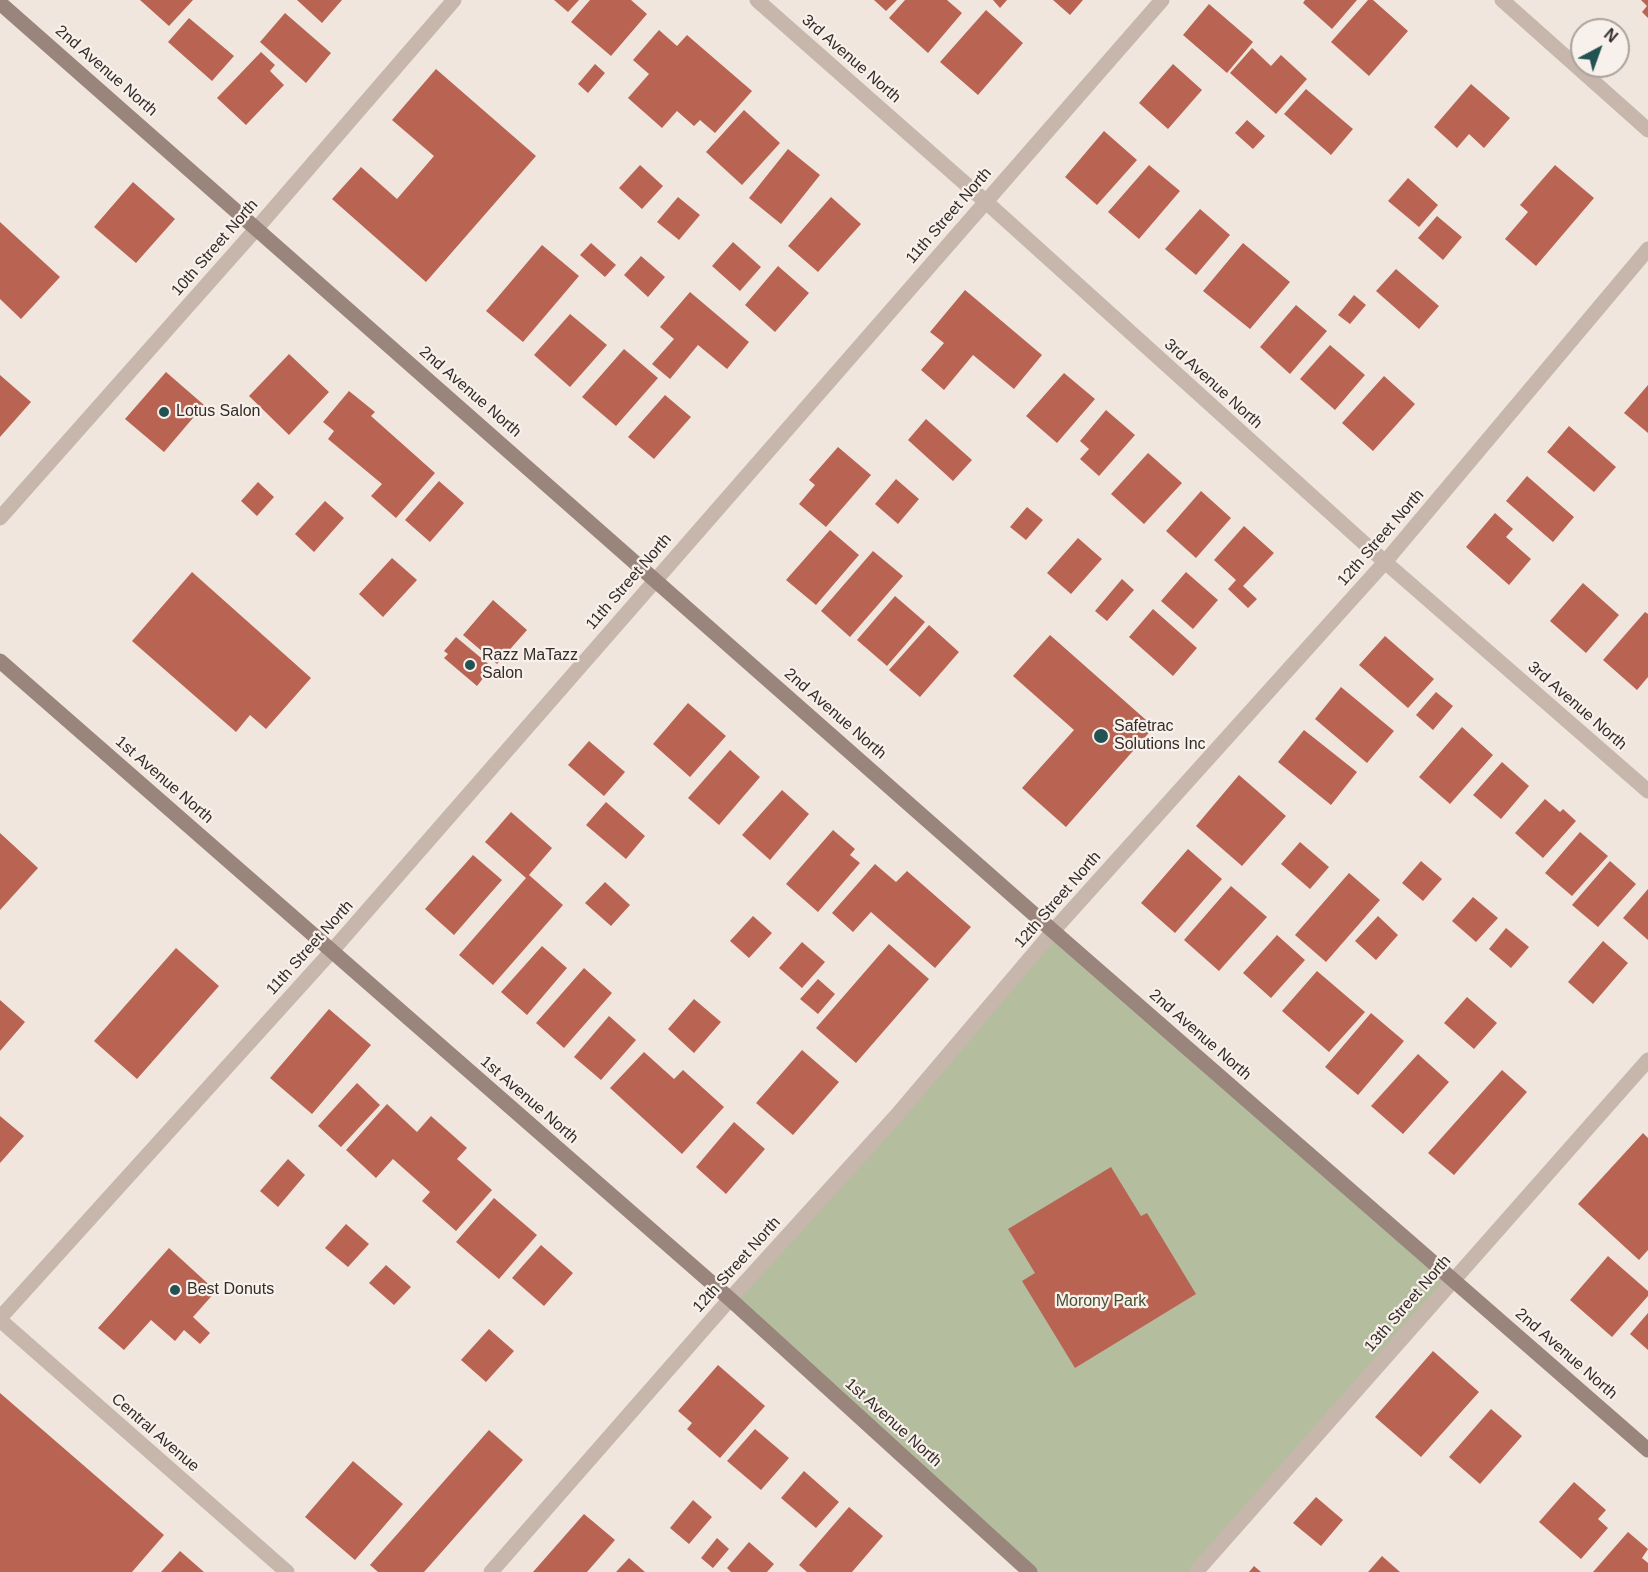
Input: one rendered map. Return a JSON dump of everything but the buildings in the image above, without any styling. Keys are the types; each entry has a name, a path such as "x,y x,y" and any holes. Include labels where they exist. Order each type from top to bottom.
{"main road":[{"name":"2nd Avenue North","path":"0,3 1053,931 1648,1450"},
{"name":"1st Avenue North","path":"0,661 730,1299 1030,1572"}],"street":[{"name":"10th Street North","path":"0,518 454,0"},
{"name":"3rd Avenue North","path":"757,0 985,201 1385,562 1648,791"},
{"name":"11th Street North","path":"0,1319 332,952 1162,0"},
{"path":"1502,0 1648,130"},
{"name":"12th Street North","path":"491,1572 730,1299 896,1116 1053,931 1385,562 1648,249"},
{"name":"13th Street North","path":"1196,1572 1648,1060"},
{"name":"Central Avenue","path":"0,1319 287,1572"}],"green space":[{"name":"Morony Park","path":"1053,931 1454,1280 1196,1572 1030,1572 730,1299"}],"place":[{"name":"Lotus Salon","path":"164,412"},
{"name":"Razz MaTazz Salon","path":"470,665"},
{"name":"Safetrac Solutions Inc","path":"1101,736"},
{"name":"Best Donuts","path":"175,1290"}]}
